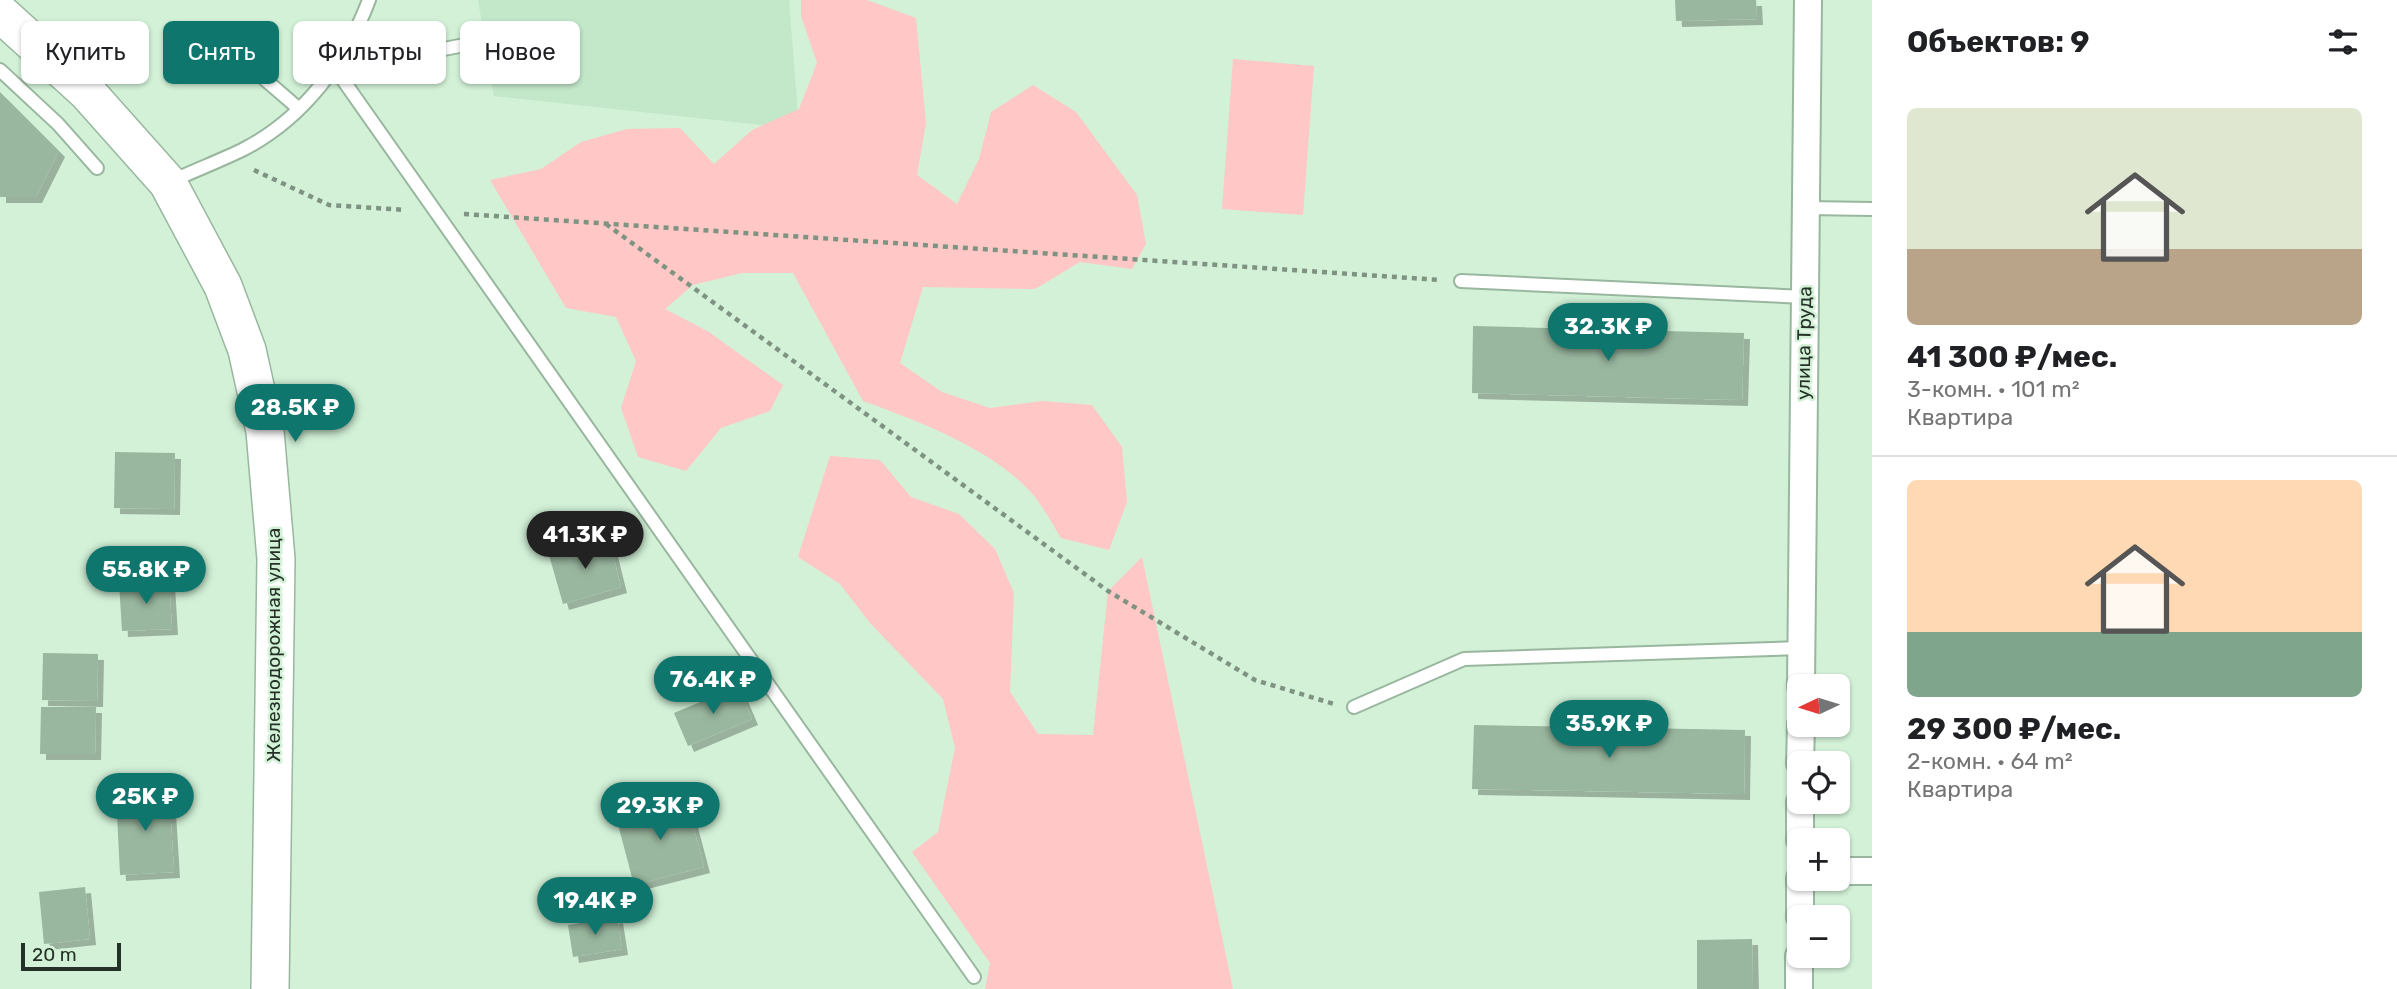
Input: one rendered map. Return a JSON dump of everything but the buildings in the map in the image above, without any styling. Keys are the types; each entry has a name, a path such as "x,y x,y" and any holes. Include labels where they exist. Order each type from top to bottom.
{"main road":[{"name":"Железнодорожная улица","path":"0,13 87,92 168,183 223,286 247,350 265,431 276,559 270,989"}],"street":[{"name":"улица Труда","path":"1801,674 1808,0"},
{"path":"1850,871 1872,871"},
{"path":"1799,968 1799,989"}],"lane":[{"path":"361,21 369,0"},
{"path":"0,69 58,124 97,168"},
{"path":"270,84 298,108"},
{"path":"168,183 246,148 298,108 321,84"},
{"path":"345,84 974,976"},
{"path":"1806,208 1872,208"},
{"path":"1461,281 1805,297"},
{"path":"1354,707 1464,659 1801,648"}],"path":[{"path":"225,157 329,205 1461,281"},
{"path":"605,223 1108,591 1255,680 1354,707"}],"shaded area":[{"path":"478,0 789,0 799,129 494,96 492,84 580,84 580,21 482,21"},
{"path":"801,0 867,0 916,18 926,123 917,175 957,204 979,159 991,112 1033,85 1076,112 1137,195 1146,244 1132,269 1080,262 1035,289 923,287 900,363 942,392 990,408 1042,401 1092,405 1122,447 1127,502 1109,550 1061,538 1046,512 1019,480 979,452 932,428 863,401 793,273 742,273 693,285 665,309 709,332 783,385 770,411 721,428 686,471 638,457 621,408 636,361 616,317 566,308 490,180 541,169 581,142 627,129 680,128 714,164 752,130 799,109 817,63 801,16"},
{"path":"1233,59 1314,66 1303,215 1222,209"},
{"path":"830,456 880,460 911,497 959,514 995,549 1014,593 1010,692 1038,734 1093,735 1108,591 1142,557 1233,989 985,989 990,963 912,852 938,832 955,748 943,699 870,623 840,584 798,557"}]}
